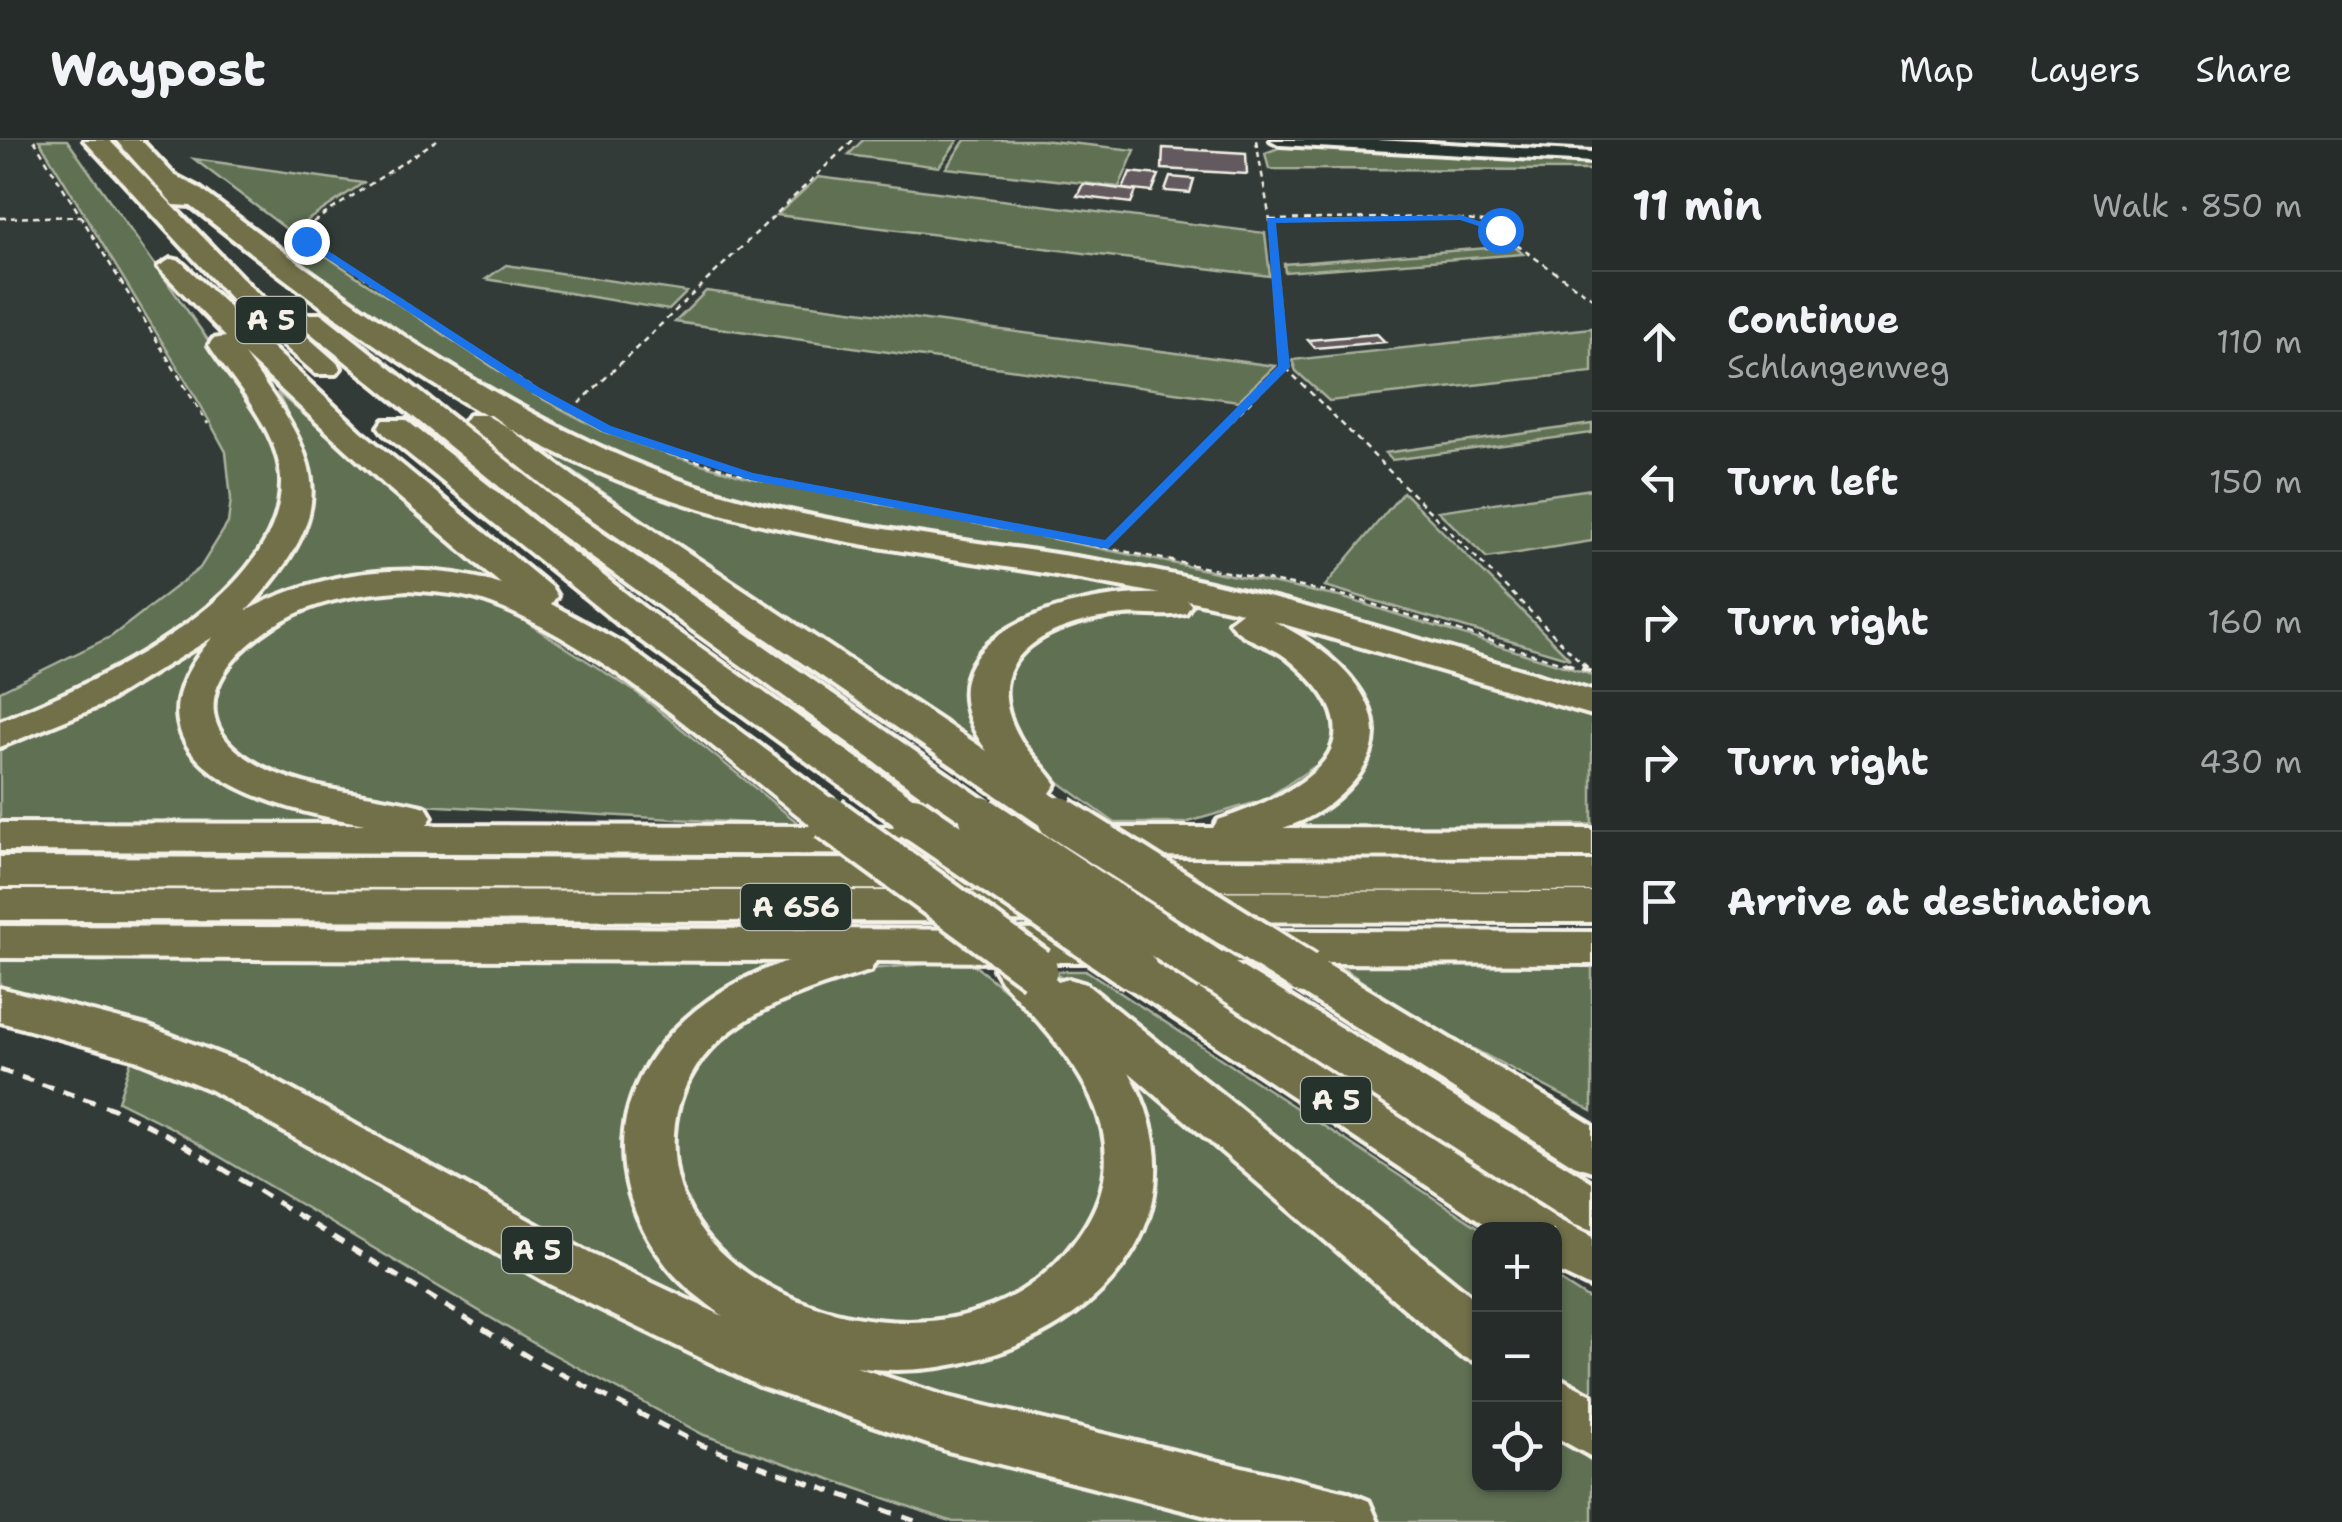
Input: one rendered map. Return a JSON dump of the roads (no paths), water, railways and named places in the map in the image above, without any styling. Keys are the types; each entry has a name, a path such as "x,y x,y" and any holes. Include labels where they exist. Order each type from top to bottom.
{"highway":[{"name":"A 5","path":"96,140 242,294 474,494 630,615 913,818 1136,970 1525,1222"},
{"path":"0,735 68,709 162,659 236,598 263,570 284,539 298,482 292,453 273,416 112,180 96,140"},
{"name":"A 5","path":"128,140 162,179 272,286 514,486 661,598 1211,970 1592,1209"},
{"name":"A 5","path":"162,179 190,193 565,486 1069,818"},
{"path":"171,267 268,364 445,524 829,818 972,936 1026,969 1303,1186 1472,1331"},
{"name":"A 5","path":"346,313 510,415 640,476 790,518 1141,579 1248,602 1592,703"},
{"path":"633,668 501,595 435,580 384,581 310,597 246,628 204,672 194,704 195,720 200,735 224,762 301,796 378,814 608,830 650,840"},
{"path":"1138,848 1264,822 1310,802 1341,776 1350,761 1357,728 1347,696 1322,665 1264,629 1217,613 1166,604 1092,608 1030,628 992,664 985,679 984,711 998,744 1069,818 1138,848 1305,973 1580,1143"},
{"path":"0,837 650,840 1138,848 1592,843"},
{"name":"A 656","path":"0,872 1592,876"},
{"name":"A 656","path":"0,905 1592,908"},
{"path":"0,942 972,936 1592,948"},
{"name":"A 656","path":"972,936 814,968 770,984 709,1023 668,1070 654,1102 647,1135 647,1166 656,1198 690,1256 746,1304 800,1331 838,1341 877,1346 963,1341 1013,1324 1046,1305 1075,1284 1102,1254 1124,1214 1131,1182 1131,1144 1123,1110 1079,1036 1026,969"},
{"name":"A 5","path":"0,1005 146,1044 228,1077 570,1269 759,1361 948,1424 1347,1522"},
{"path":"1562,1246 1592,1264"},
{"path":"1555,1402 1592,1430"}],"main road":[{"path":"1280,140 1592,157"}]}
